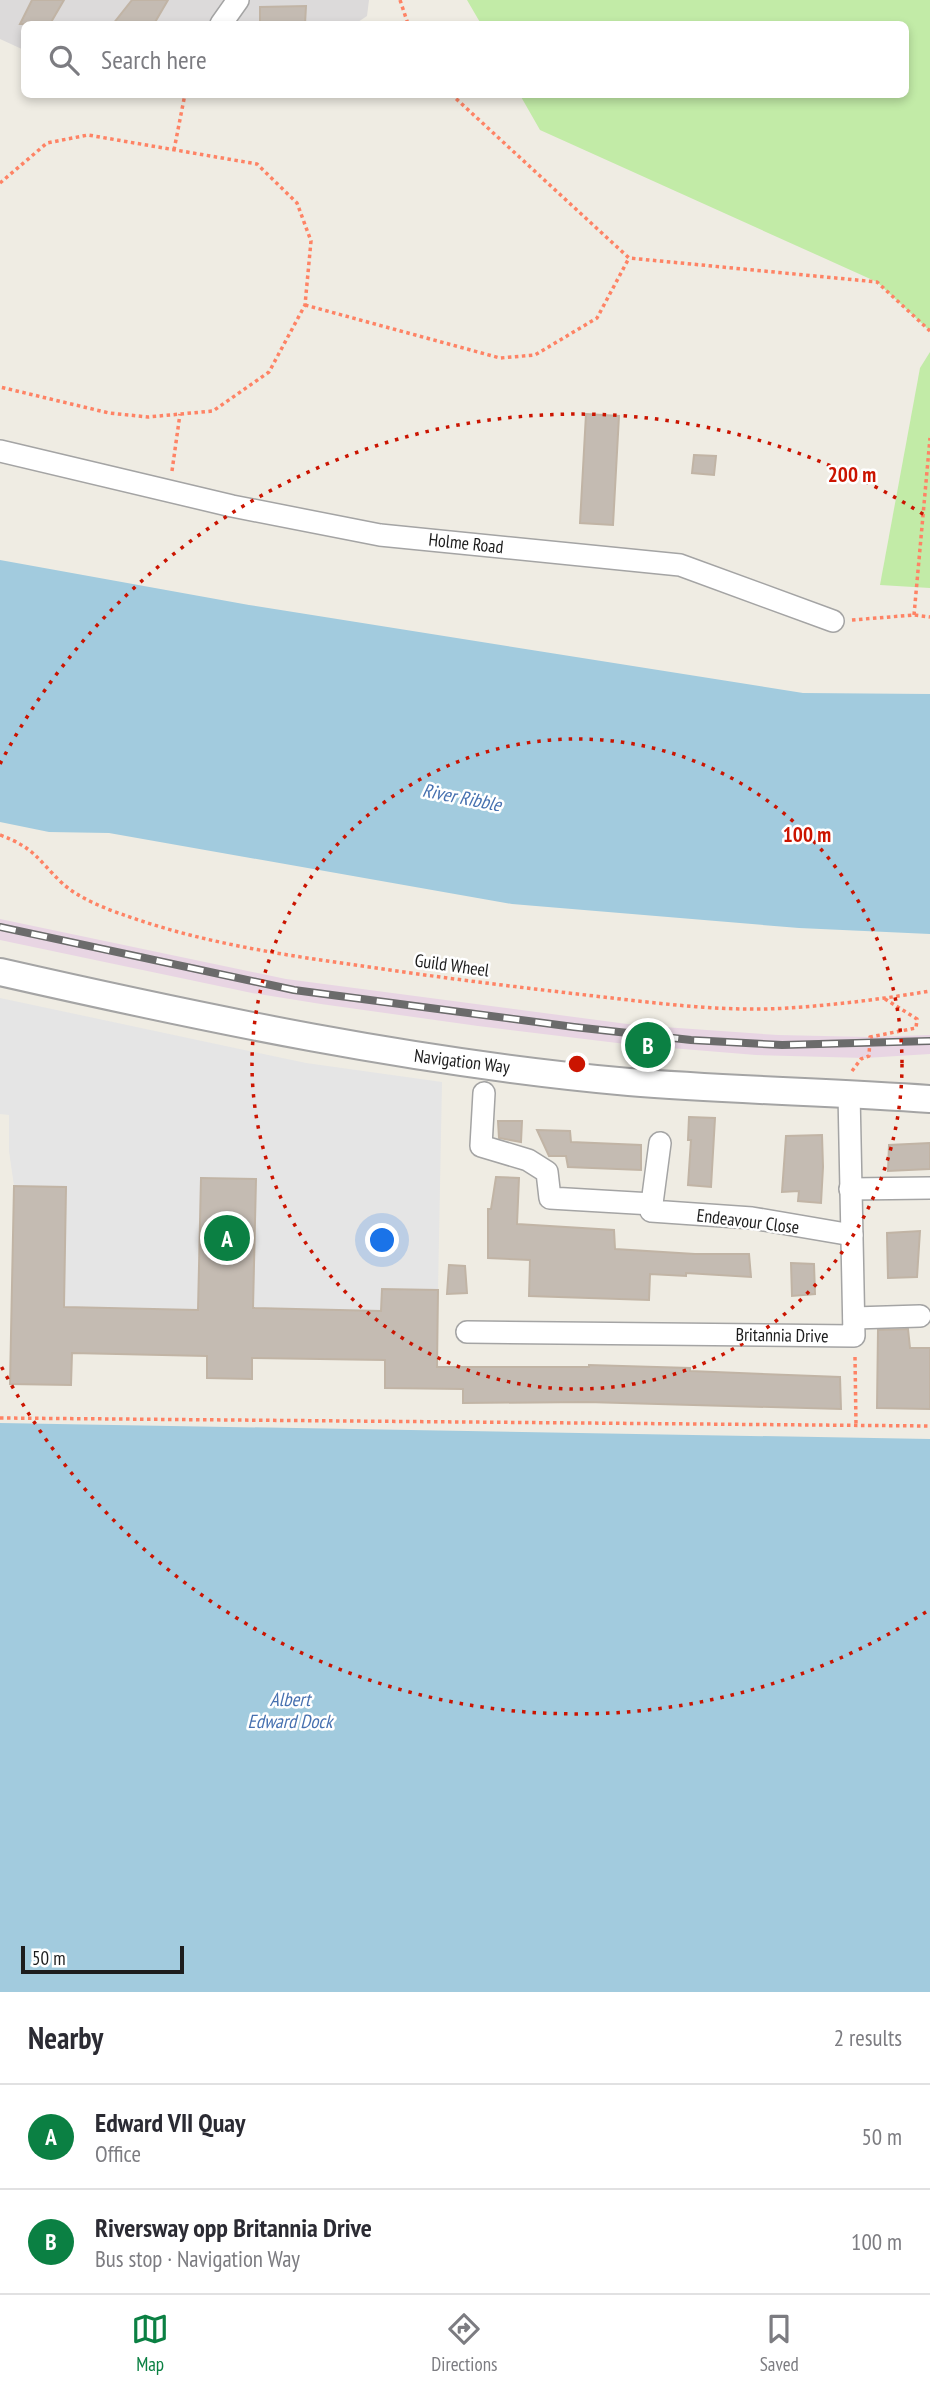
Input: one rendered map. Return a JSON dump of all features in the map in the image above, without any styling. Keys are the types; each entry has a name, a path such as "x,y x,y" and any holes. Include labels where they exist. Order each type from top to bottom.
{"street":[{"path":"224,21 238,0"},
{"name":"Holme Road","path":"0,451 232,506 380,535 680,565 833,621"},
{"name":"Navigation Way","path":"0,972 122,999 419,1056 630,1082 930,1099"},
{"name":"Endeavour Close","path":"484,1093 481,1146 528,1160 547,1172 550,1198 652,1203 651,1211 752,1218 852,1235"},
{"name":"Britannia Drive","path":"467,1332 854,1327 849,1093"},
{"path":"652,1203 660,1143"},
{"path":"850,1189 930,1188"},
{"path":"854,1327 920,1316"}],"path":[{"path":"400,0 407,21"},
{"path":"174,150 184,98"},
{"path":"455,98 629,258 877,282 930,331"},
{"path":"0,183 47,143 88,135 257,164 297,203 311,241 304,304 269,372 213,411 148,417 109,413 0,387"},
{"path":"304,304 500,358 535,355 597,318 629,258"},
{"path":"170,491 180,414"},
{"path":"914,615 930,438"},
{"path":"833,621 914,615 930,617"},
{"name":"Guild Wheel","path":"0,835 19,842 39,856 63,884 82,897 125,915 184,934 294,956 464,981 696,1007 786,1008 885,999 930,991"},
{"path":"849,1093 848,1078 861,1059 869,1056 870,1037 916,1028 917,1019 885,999"},
{"path":"854,1327 856,1425"},
{"path":"0,1418 930,1426"}],"shaded area":[{"path":"0,0 369,0 367,16 360,21 21,21 21,49 0,39"},
{"path":"0,919 286,979 635,1025 778,1035 930,1035 930,1054 865,1058 756,1055 634,1045 321,1004 252,993 0,940"},
{"path":"0,998 306,1063 442,1082 438,1290 382,1289 381,1311 253,1308 256,1179 202,1178 198,1310 64,1307 66,1188 14,1186 9,1151 9,1115 0,1114"}],"green space":[{"path":"467,0 930,0 930,331 877,282 540,130 522,98 909,98 909,21 479,21"},
{"path":"930,352 930,588 880,585 920,368"}],"water":[{"name":"River Ribble","path":"0,560 249,605 803,693 930,694 930,934 799,928 512,904 109,833 49,832 0,822"},
{"name":"Albert Edward Dock","path":"0,1423 930,1439 930,1992 0,1992"}],"building":[{"path":"32,0 64,0 52,21 22,21"},
{"path":"132,0 168,0 156,21 115,21"},
{"path":"306,6 305,21 260,21 260,7"},
{"path":"586,414 619,416 613,525 580,523"},
{"path":"694,455 716,456 714,475 692,473"},
{"path":"689,1117 715,1118 711,1187 688,1185 691,1140 688,1140"},
{"path":"498,1121 522,1121 521,1142 499,1138"},
{"path":"537,1130 570,1131 571,1142 641,1145 641,1170 568,1167 566,1156 549,1156"},
{"path":"822,1135 821,1203 798,1201 799,1191 782,1192 786,1136"},
{"path":"930,1143 930,1169 888,1171 889,1145"},
{"path":"496,1177 519,1178 517,1224 614,1230 615,1249 749,1254 751,1277 650,1274 649,1300 529,1296 530,1260 488,1258 488,1209 491,1209"},
{"path":"201,1178 256,1179 253,1308 381,1311 382,1289 438,1290 437,1367 589,1365 840,1377 841,1409 587,1402 463,1403 463,1389 385,1388 385,1360 252,1358 252,1379 207,1378 207,1356 72,1353 71,1385 10,1384 14,1186 66,1187 64,1307 198,1310"},
{"path":"920,1231 917,1277 888,1278 887,1233"},
{"path":"791,1263 814,1264 815,1294 792,1296"},
{"path":"449,1265 465,1266 467,1293 447,1294"},
{"path":"908,1329 910,1348 930,1348 930,1409 877,1408 878,1330"}],"railway":[{"path":"0,927 294,990 574,1027 691,1040 782,1045 930,1041"}],"place":[{"name":"Riversway opp Britannia Drive","path":"648,1045"},
{"name":"Edward VII Quay","path":"227,1238"}]}
